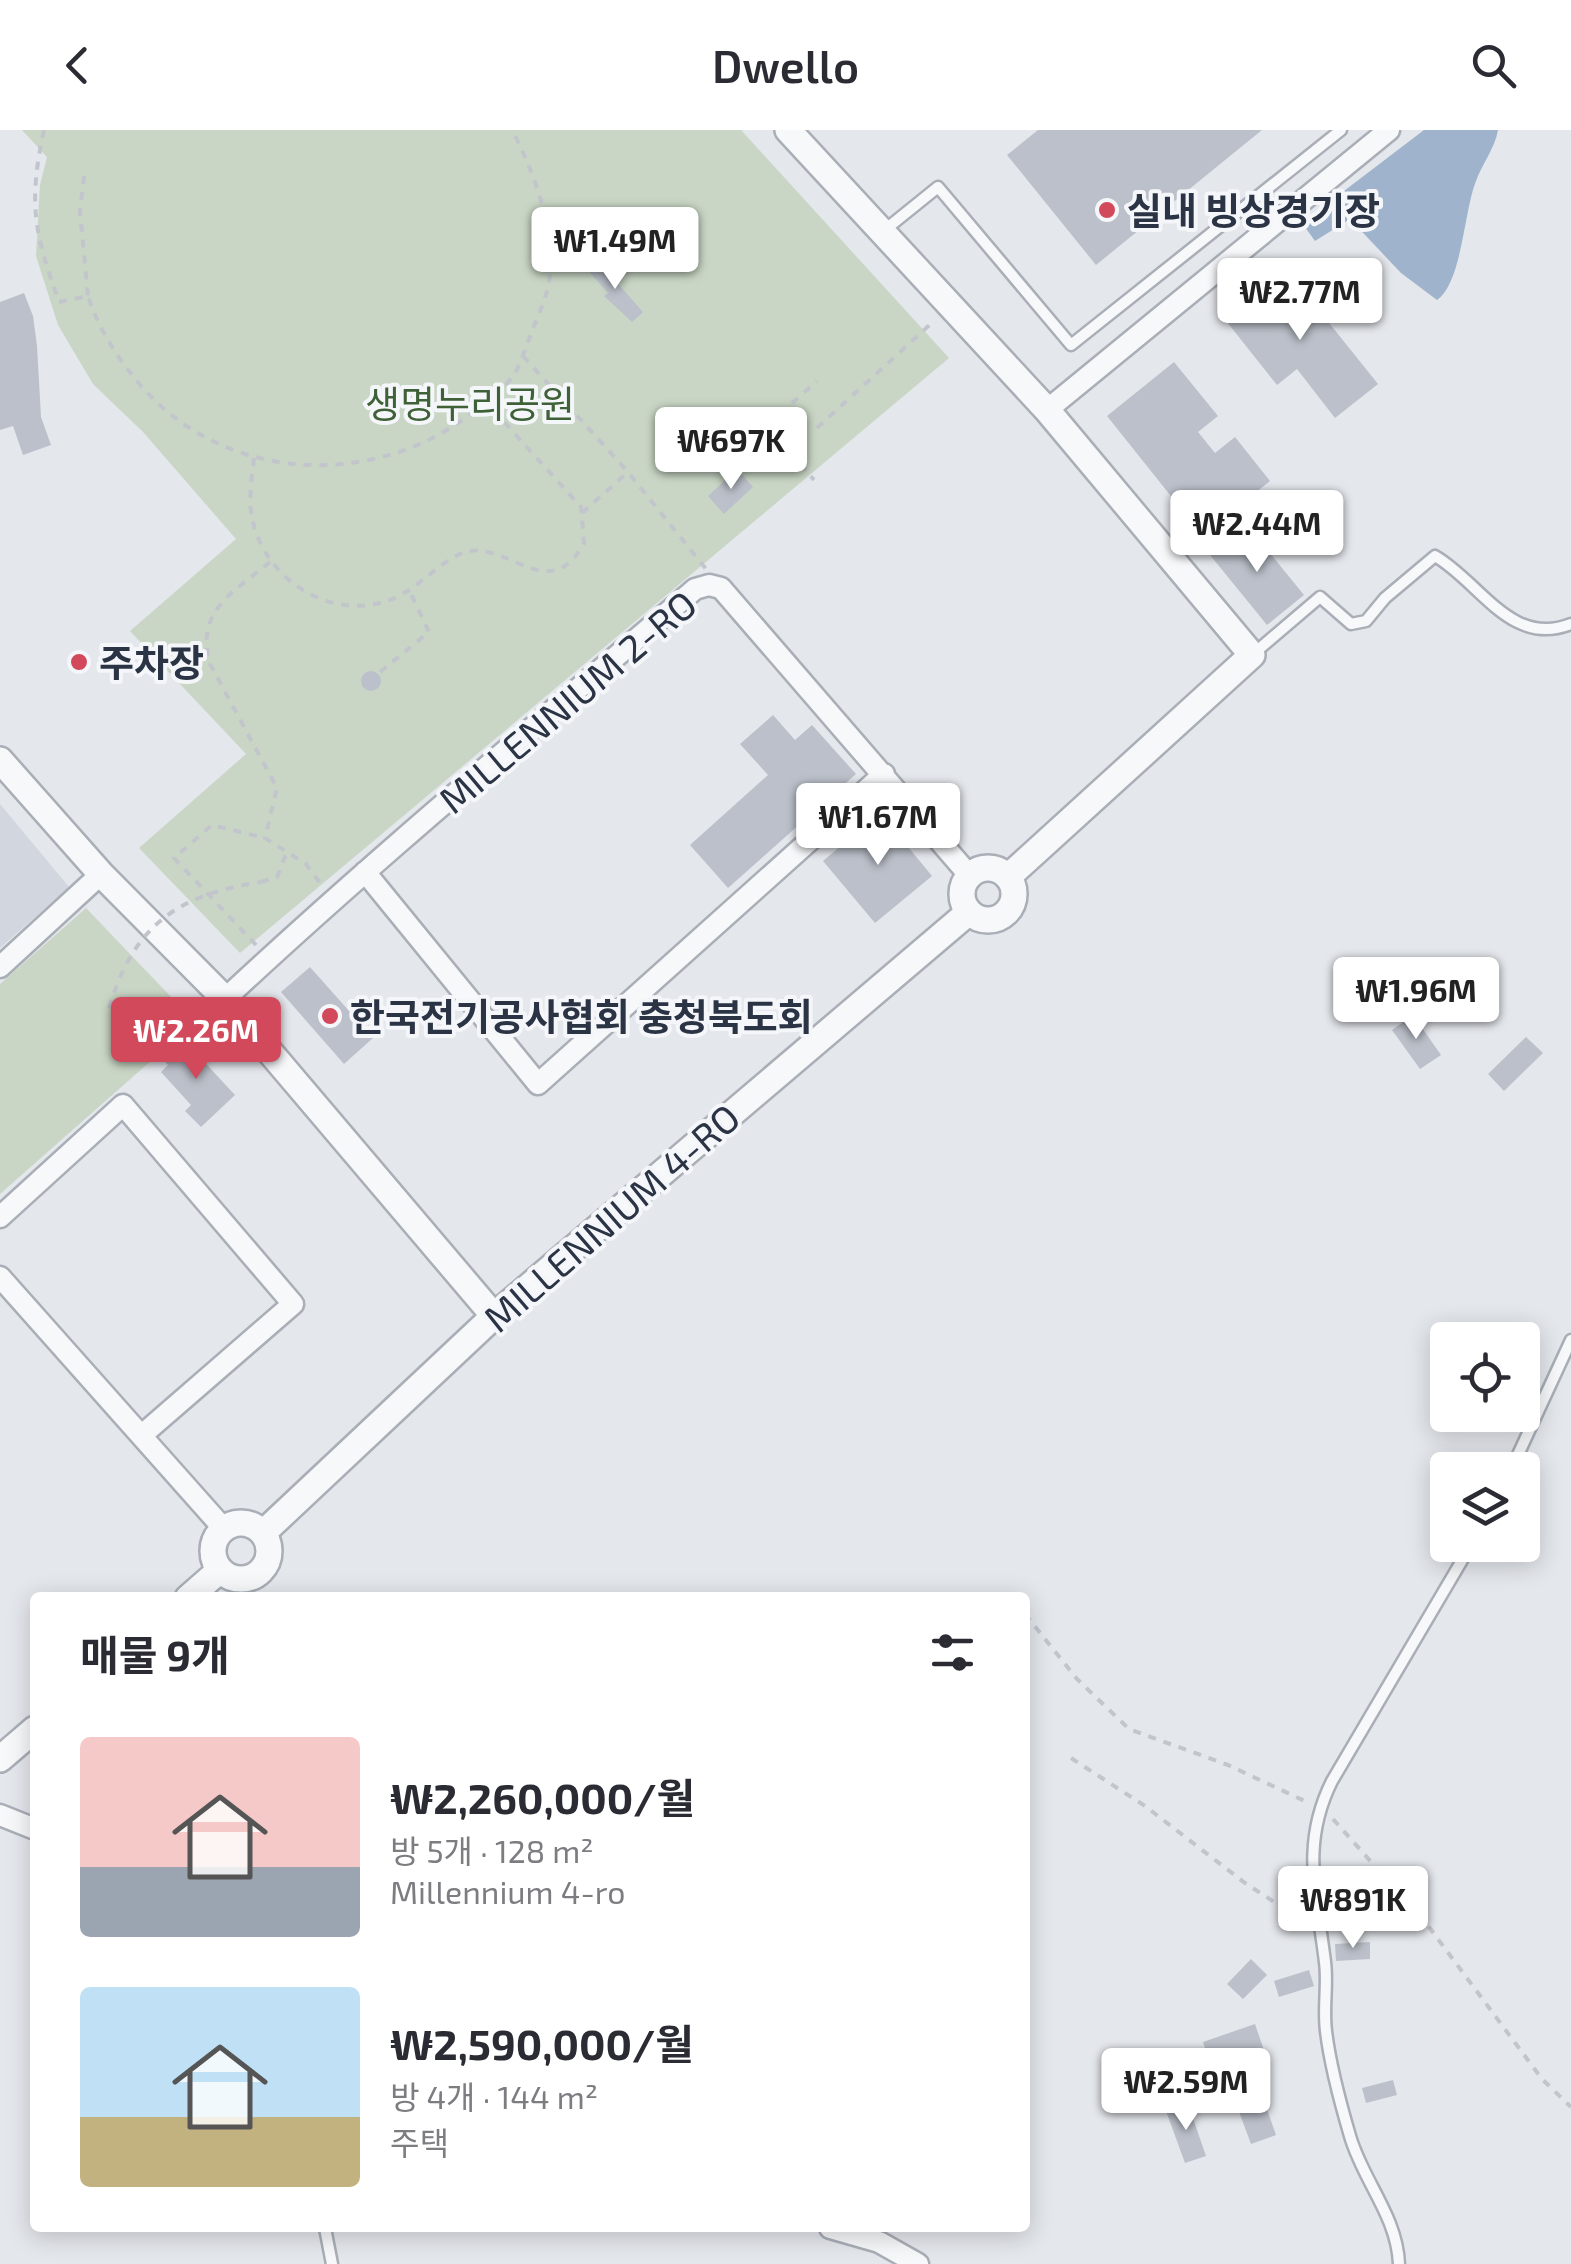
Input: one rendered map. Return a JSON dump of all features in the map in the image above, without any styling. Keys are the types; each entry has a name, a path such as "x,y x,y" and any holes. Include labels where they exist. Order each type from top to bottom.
{"street":[{"path":"788,130 1046,410 1252,655 1008,877"},
{"path":"1046,410 1385,131"},
{"name":"MILLENNIUM 2-RO","path":"225,1000 365,872 696,589 709,585 721,588 969,875"},
{"path":"0,760 101,874 225,1000 494,1316"},
{"path":"365,872 538,1084 884,774"},
{"path":"993,868 1008,877 1013,902 1004,916 987,920 969,912 962,890 969,875 993,868"},
{"path":"0,967 101,874"},
{"name":"MILLENNIUM 4-RO","path":"263,1533 494,1316 969,912"},
{"path":"0,1217 123,1105 293,1304 142,1436"},
{"path":"0,1277 224,1529"},
{"path":"244,1522 263,1533 270,1557 260,1573 242,1580 220,1570 213,1550 224,1529 244,1522"},
{"path":"195,1592 220,1570"},
{"path":"0,1759 30,1733"},
{"path":"0,1815 30,1827"},
{"path":"844,2232 906,2254 918,2264"}],"lane":[{"path":"880,233 938,187 1071,344 1341,130"},
{"path":"1252,655 1320,597 1351,624 1366,621 1385,598 1435,556 1516,622 1534,631 1571,624"},
{"path":"1519,1452 1571,1340"},
{"path":"1399,2264 1394,2232 1349,2134 1331,2060 1326,2030 1327,1984 1312,1878 1318,1808 1461,1562"},
{"path":"326,2232 332,2264"}],"path":[{"path":"44,130 33,199 37,241 58,302 88,296"},
{"path":"84,176 80,211 88,296 119,360 153,398 187,426 254,458 292,466 382,458 431,442 487,403 514,374 522,354 548,288 549,242 526,156 512,130"},
{"path":"816,428 949,306"},
{"path":"522,354 628,472 721,588"},
{"path":"792,402 817,380"},
{"path":"254,458 251,512 270,562 298,588 327,602 362,607 410,592 447,562 470,550 521,567 550,571 579,553 584,543 581,506 487,403"},
{"path":"790,452 814,480"},
{"path":"582,514 628,472"},
{"path":"265,838 277,788 210,664 205,646 214,609 270,562"},
{"path":"380,672 429,632 410,592"},
{"path":"269,958 174,858 212,825 265,838 306,864 334,901"},
{"path":"109,1008 120,973 138,940 164,916 195,898 277,877 286,854"},
{"path":"1072,1758 1145,1806 1276,1905 1320,1931"}],"shaded area":[{"path":"0,804 69,887 0,948"}],"green space":[{"name":"생명누리공원","path":"22,130 741,130 949,358 240,953 139,848 246,754 130,631 236,539 143,432 93,384 58,325 36,256 40,185 47,157"},
{"path":"86,908 195,1022 0,1194 0,984"}],"water":[{"path":"1424,130 1498,130 1472,194 1452,278 1437,300 1401,273 1350,219 1315,241 1302,223"}],"building":[{"name":"실내 빙상경기장","path":"1038,130 1262,130 1096,265 1007,155"},
{"path":"596,259 643,312 632,322 604,296 608,293 586,268"},
{"path":"1285,268 1378,384 1335,418 1297,369 1277,385 1223,317"},
{"path":"24,293 33,316 41,417 51,445 23,455 13,426 0,430 0,302"},
{"path":"1174,362 1218,416 1198,432 1215,453 1235,437 1270,481 1202,535 1107,416"},
{"path":"737,469 753,487 724,514 708,496"},
{"path":"1247,525 1304,595 1267,625 1210,555"},
{"path":"367,671 375,671 381,681 375,691 367,691 361,685 361,677"},
{"path":"773,715 795,740 812,725 856,774 728,888 690,845 768,775 740,744"},
{"path":"880,813 932,876 875,923 823,861"},
{"path":"310,967 373,1038 344,1064 281,992"},
{"path":"1413,1015 1441,1055 1420,1069 1392,1030"},
{"path":"1526,1037 1543,1053 1504,1091 1488,1074"},
{"path":"182,1038 235,1095 201,1127 185,1111 191,1105 161,1072 168,1065 161,1057"},
{"path":"1365,1879 1367,1896 1335,1899 1333,1882"},
{"path":"1370,1942 1370,1959 1336,1961 1335,1944"},
{"path":"1251,1959 1267,1975 1243,1999 1227,1984"},
{"path":"1309,1970 1314,1986 1279,1997 1274,1981"},
{"path":"1255,2024 1265,2053 1212,2070 1203,2042"},
{"path":"1108,2060 1166,2064 1165,2088 1107,2084"},
{"path":"1393,2080 1397,2095 1366,2103 1362,2088"},
{"path":"1257,2081 1276,2135 1251,2144 1231,2090"},
{"path":"1188,2104 1206,2156 1185,2163 1166,2111"}],"place":[{"name":"실내 빙상경기장","path":"1107,210"},
{"name":"주차장","path":"79,662"},
{"name":"한국전기공사협회 충청북도회","path":"330,1016"}]}
